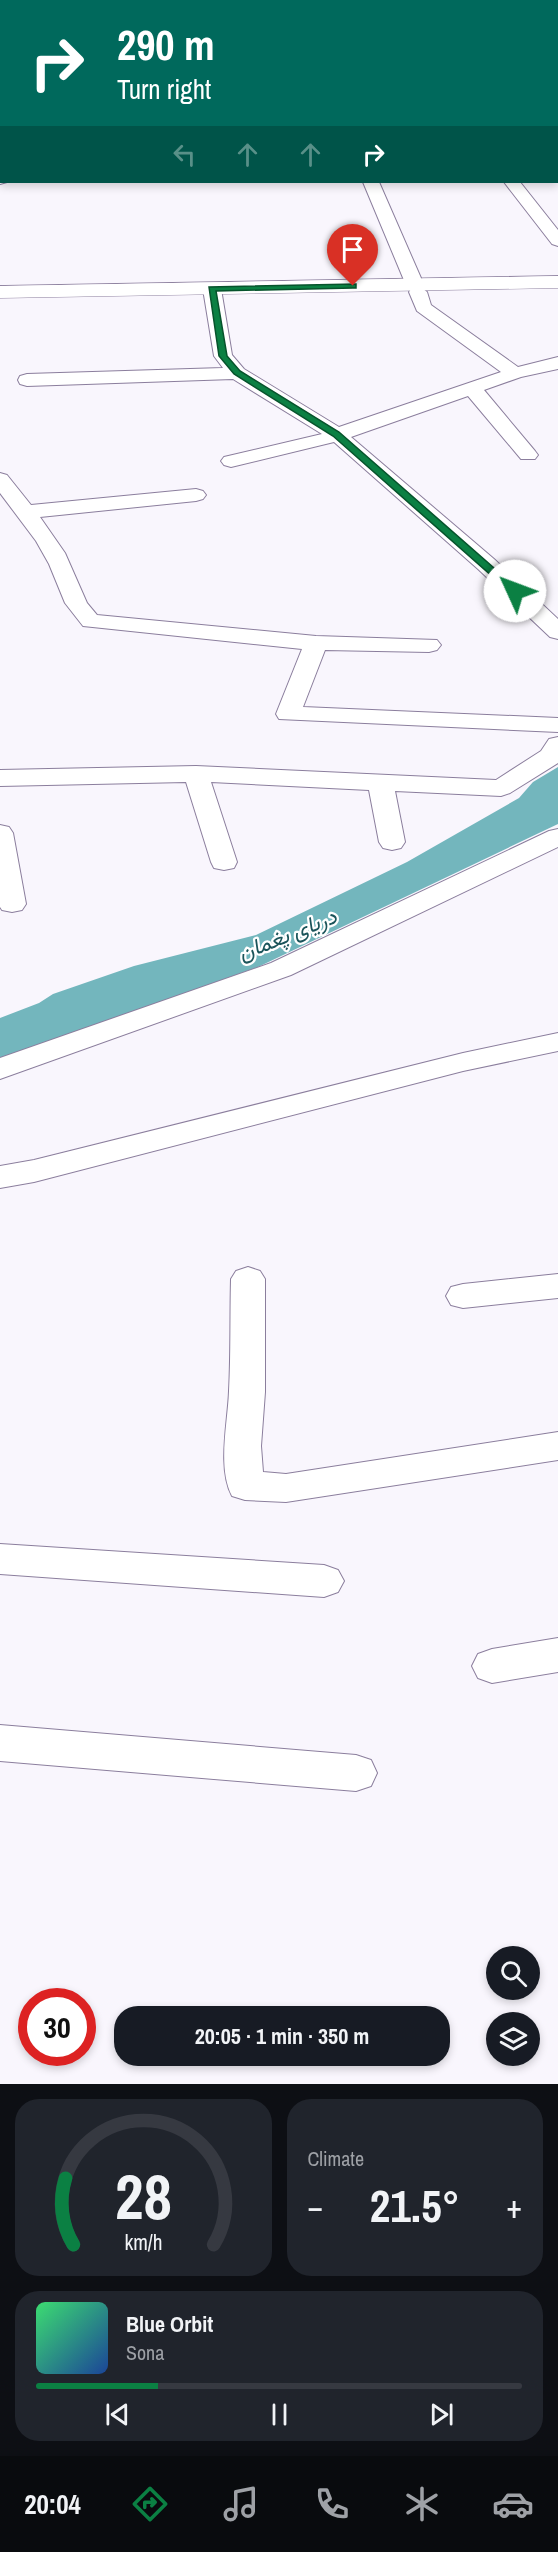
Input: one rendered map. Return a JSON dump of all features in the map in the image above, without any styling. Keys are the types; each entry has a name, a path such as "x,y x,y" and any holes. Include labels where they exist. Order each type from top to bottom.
{"main road":[{"path":"414,280 512,265"},
{"path":"0,282 48,287 212,289 253,292 414,280 558,275"},
{"path":"0,292 48,287 297,277 558,282"},
{"path":"414,280 558,291"}],"street":[{"path":"371,183 414,280 423,307 515,373"},
{"path":"514,183 558,241"},
{"path":"212,289 223,356 237,373 336,434 486,564 558,632"},
{"path":"231,461 318,441 515,373 558,363"},
{"path":"27,380 237,373"},
{"path":"472,388 528,455"},
{"path":"0,479 25,511 59,562 83,616 91,621 316,643 429,645"},
{"path":"0,510 25,511 196,495"},
{"path":"316,643 288,714 558,725"},
{"path":"0,778 196,774 501,789 551,756 558,744"},
{"path":"196,774 224,862"},
{"path":"380,782 392,842"},
{"path":"0,832 12,904"},
{"path":"0,1069 281,969 558,837"},
{"path":"0,1177 34,1171 463,1062 558,1042"},
{"path":"248,1279 247,1392 243,1446 245,1486 286,1488 558,1446"},
{"path":"464,1296 558,1286"},
{"path":"0,1559 324,1581"},
{"path":"492,1666 558,1655"},
{"path":"0,1743 356,1773"}],"water":[{"name":"دریای پغمان","path":"558,767 558,824 258,967 0,1059 0,1018 39,1003 53,994 134,966 256,935 407,862 519,798 533,782"}],"route":[{"path":"353,286 212,289 223,356 237,373 336,434 515,591"}]}
